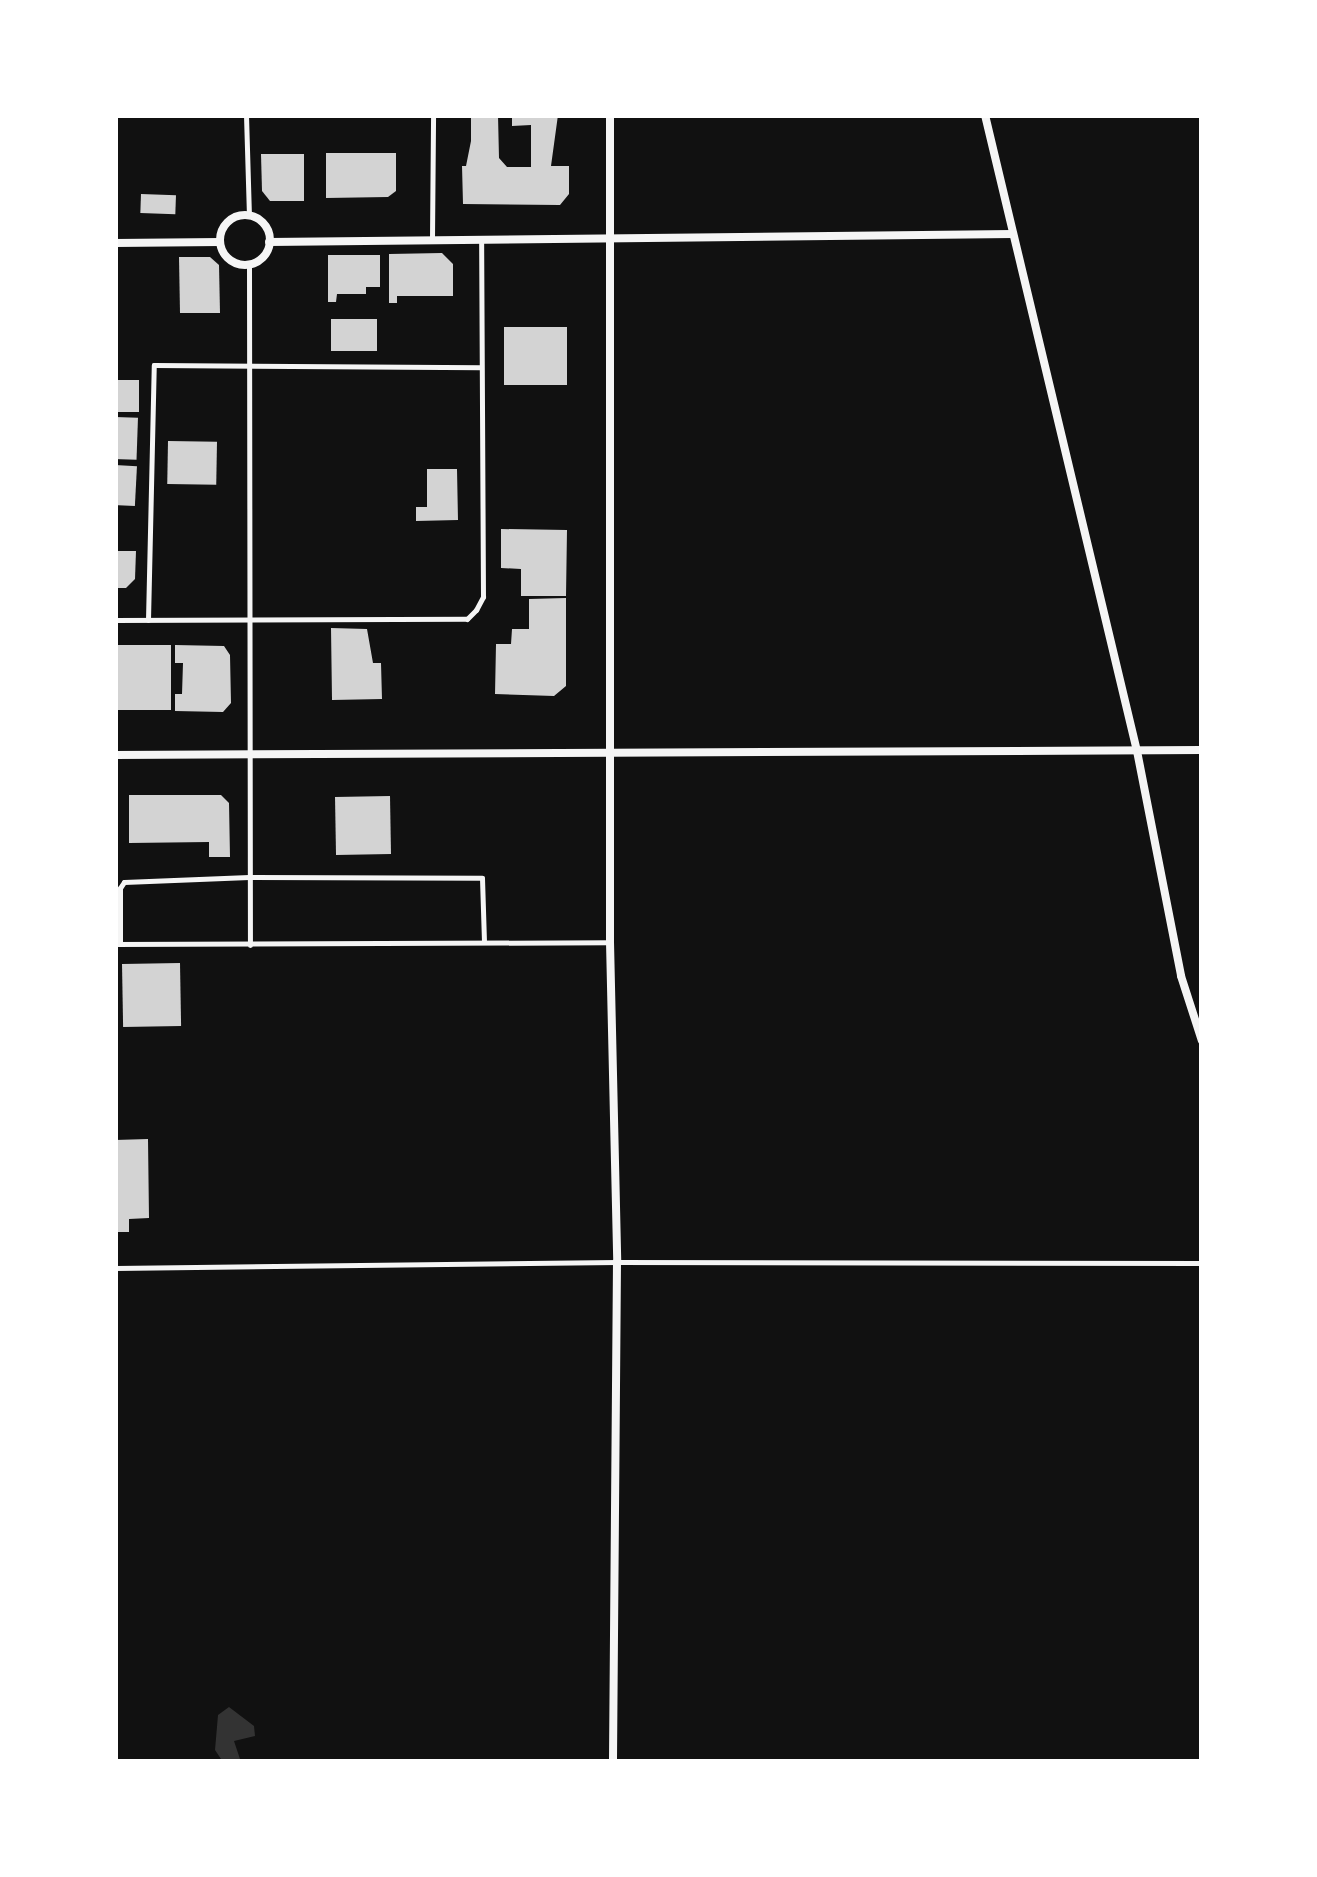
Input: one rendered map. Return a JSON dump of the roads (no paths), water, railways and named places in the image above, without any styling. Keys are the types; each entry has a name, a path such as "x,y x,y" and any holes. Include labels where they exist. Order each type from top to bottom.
{"main road":[{"path":"610,115 610,942 616,1262 613,1762"},
{"path":"984,115 1137,751 1182,976 1202,1042"},
{"path":"248,216 265,227 269,242 263,257 249,265 233,262 220,242 230,221 248,216"},
{"path":"269,242 1012,234"},
{"path":"115,243 220,242"},
{"path":"115,755 1202,750"}],"street":[{"path":"246,115 248,216"},
{"path":"432,239 433,115"},
{"path":"115,620 467,620 484,597 482,240"},
{"path":"249,265 250,945"},
{"path":"148,620 154,366 481,367"},
{"path":"484,943 482,878 249,877 124,882 120,888 118,944 324,945 610,942"},
{"path":"115,1268 616,1262 1202,1263"}]}
